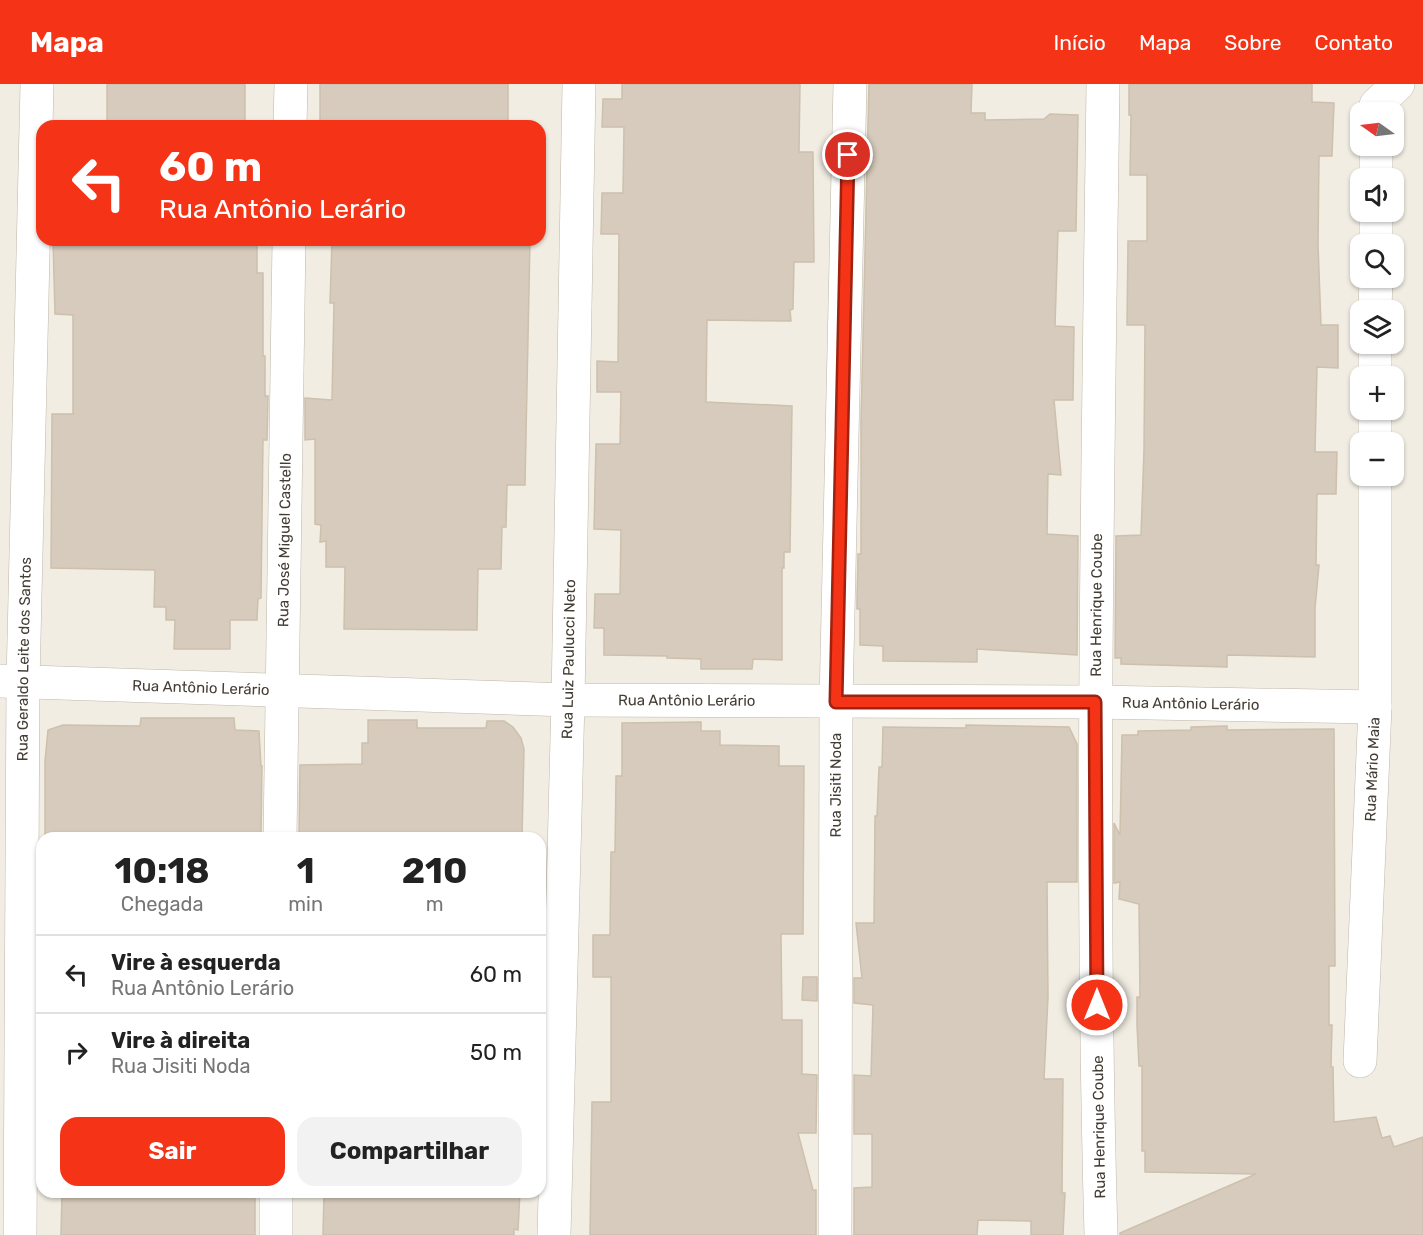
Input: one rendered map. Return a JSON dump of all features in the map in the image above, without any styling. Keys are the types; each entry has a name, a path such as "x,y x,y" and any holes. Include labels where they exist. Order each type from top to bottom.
{"street":[{"name":"Rua Geraldo Leite dos Santos","path":"20,1235 12,682 37,84"},
{"path":"290,120 291,84"},
{"name":"Rua Luiz Paulucci Neto","path":"554,1235 568,700 579,84"},
{"name":"Rua Jisiti Noda","path":"835,1235 836,702 850,84"},
{"name":"Rua Henrique Coube","path":"1101,1235 1098,1145 1095,702 1103,84"},
{"name":"Rua José Miguel Castello","path":"280,832 289,246"},
{"name":"Rua Mário Maia","path":"1360,1061 1375,707 1375,486"},
{"name":"Rua Antônio Lerário","path":"12,682 568,700 1095,702 1375,707"},
{"path":"276,1198 276,1235"}],"building":[{"path":"107,84 245,84 245,120 107,120"},
{"path":"320,84 508,84 508,120 320,120"},
{"path":"622,84 800,84 799,152 813,152 814,262 794,262 791,321 707,320 706,402 792,406 790,552 784,552 784,568 782,568 782,660 753,659 752,669 701,669 701,659 604,655 604,628 594,628 595,594 620,594 621,530 594,529 596,444 620,444 621,392 597,392 597,361 618,362 619,234 601,234 602,193 623,193 624,127 602,127 603,99 622,99"},
{"path":"869,84 972,84 971,113 985,113 985,120 1044,119 1050,114 1078,115 1076,231 1058,231 1055,326 1074,327 1073,400 1054,400 1061,475 1048,474 1047,534 1078,536 1077,655 977,649 977,662 883,661 883,646 860,645 860,609 857,609 857,601 858,554 861,554 861,422"},
{"path":"1129,84 1312,84 1312,102 1334,103 1332,156 1319,156 1318,244 1321,325 1338,325 1338,368 1317,367 1315,452 1337,452 1336,494 1317,494 1316,565 1319,565 1315,608 1315,657 1227,655 1227,667 1121,664 1121,658 1115,658 1116,536 1141,535 1144,450 1145,325 1127,325 1128,241 1147,241 1147,175 1130,175"},
{"path":"53,246 257,246 257,273 263,273 263,356 265,356 265,396 268,396 267,440 263,440 261,598 258,599 257,620 230,620 230,649 174,649 175,620 166,620 166,607 154,607 155,570 51,568 52,414 73,414 73,315 55,314"},
{"path":"332,246 530,246 525,485 507,485 506,527 502,527 501,569 478,569 477,630 344,629 345,567 326,567 326,541 320,542 321,525 315,524 315,439 305,440 305,398 332,400 334,303 330,303"},
{"path":"141,718 234,718 235,730 259,731 262,766 261,832 45,832 45,761 48,730 63,725 140,726"},
{"path":"368,720 417,720 417,728 486,728 487,721 504,721 513,727 521,738 524,749 522,832 299,832 300,765 362,764 362,743 368,743"},
{"path":"701,722 701,731 720,731 720,745 779,746 779,766 804,766 803,934 781,934 782,1020 802,1020 802,1074 817,1075 816,1133 798,1133 813,1190 816,1190 816,1235 590,1235 592,1102 611,1102 611,977 593,977 593,935 610,935 611,852 615,852 616,776 622,776 622,723"},
{"path":"966,725 1069,727 1077,744 1077,882 1047,882 1048,997 1044,1079 1063,1079 1062,1193 1065,1193 1063,1235 1031,1235 1031,1221 978,1220 977,1235 854,1235 854,1188 872,1187 872,1134 854,1134 854,1075 871,1076 873,1005 854,1003 854,978 862,978 856,923 874,923 875,816 877,816 879,767 882,767 883,727 966,728"},
{"path":"1227,726 1227,730 1334,729 1335,966 1329,966 1329,1025 1332,1025 1331,1067 1333,1067 1334,1122 1376,1117 1382,1138 1390,1136 1394,1147 1423,1137 1423,1235 1120,1235 1120,1233 1256,1174 1145,1172 1145,1151 1142,1151 1142,1066 1139,1066 1137,1025 1137,997 1140,997 1139,904 1119,899 1120,882 1114,883 1114,823 1120,835 1122,735 1138,735 1138,731 1191,730 1191,727"},
{"path":"803,977 817,977 817,1001 802,1000"},
{"path":"62,1198 255,1198 255,1235 61,1235"},
{"path":"324,1198 520,1198 518,1230 514,1229 514,1235 323,1235"}],"route":[{"path":"848,155 836,702 1095,702 1097,1005"}]}
